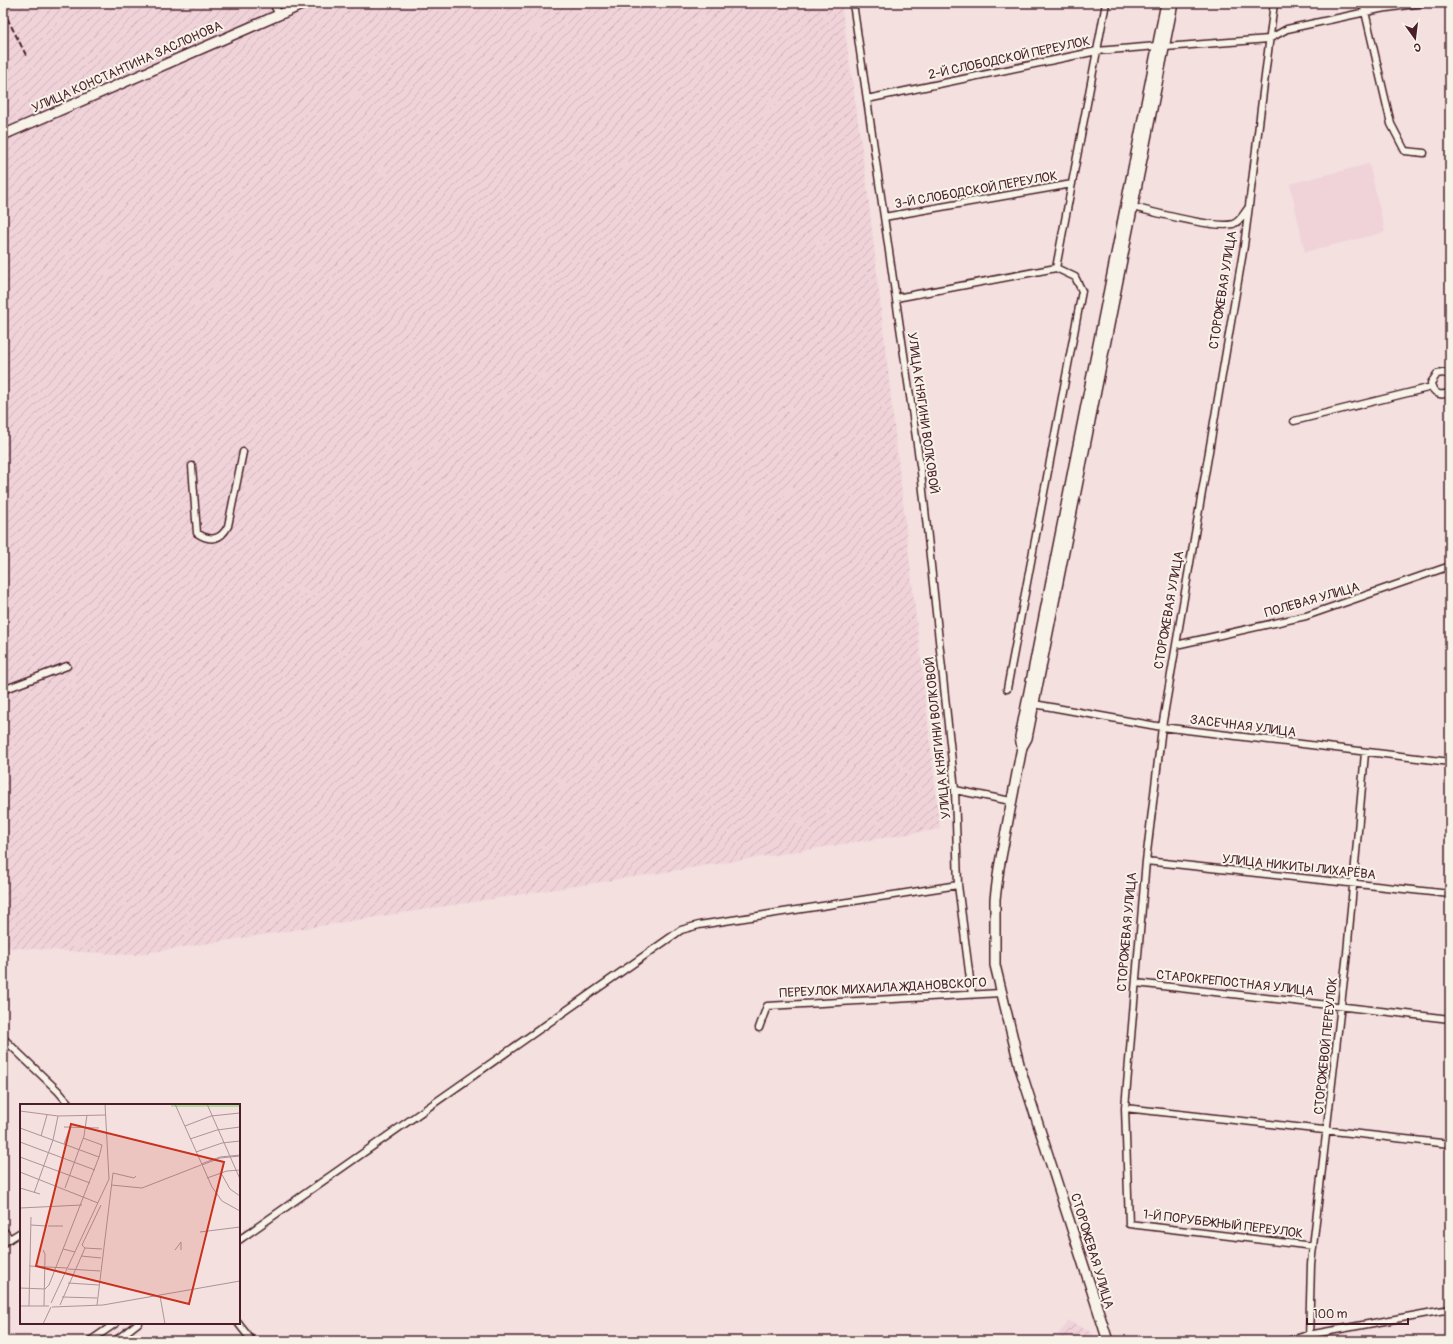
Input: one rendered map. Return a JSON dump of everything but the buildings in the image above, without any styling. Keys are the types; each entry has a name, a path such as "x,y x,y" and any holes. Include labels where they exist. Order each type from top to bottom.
{"main road":[{"name":"УЛИЦА КОНСТАНТИНА ЗАСЛОНОВА","path":"3,135 306,3"},
{"name":"СТОРОЖЕВАЯ УЛИЦА","path":"1108,1341 1020,1068 995,965 995,899 1011,802 1022,747 1027,738 1034,704 1133,207 1161,47 1166,3"},
{"name":"СТОРОЖЕВАЯ УЛИЦА","path":"1022,747 1020,737 1161,47 1173,3"}],"street":[{"path":"273,3 278,15"},
{"name":"УЛИЦА КНЯГИНИ ВОЛКОВОЙ","path":"853,3 921,472 956,790 958,885 972,995"},
{"path":"1056,268 1106,3"},
{"name":"СТОРОЖЕВАЯ УЛИЦА","path":"1129,1224 1125,1108 1146,861 1162,727 1250,205 1274,3"},
{"path":"1363,3 1391,124 1405,151 1424,153"},
{"path":"1269,40 1287,29 1365,12 1422,3"},
{"name":"2-Й СЛОБОДСКОЙ ПЕРЕУЛОК","path":"867,99 1097,51 1269,40"},
{"name":"3-Й СЛОБОДСКОЙ ПЕРЕУЛОК","path":"884,217 1072,184"},
{"path":"1133,207 1225,226 1238,222 1250,205"},
{"path":"896,298 1056,268 1075,277 1082,291 1007,689"},
{"path":"1450,375 1443,373 1437,374 1432,380 1432,387 1438,394 1445,395 1450,392"},
{"path":"1294,421 1432,387"},
{"path":"192,466 197,534 206,539 214,539 224,534 228,526 244,452"},
{"name":"ПОЛЕВАЯ УЛИЦА","path":"1176,645 1306,616 1391,588 1450,566"},
{"path":"3,690 67,666"},
{"name":"ЗАСЕЧНАЯ УЛИЦА","path":"1034,704 1162,727 1365,753 1450,762"},
{"name":"СТОРОЖЕВОЙ ПЕРЕУЛОК","path":"1309,1338 1313,1246 1342,1006 1365,753"},
{"path":"956,790 1011,802"},
{"name":"УЛИЦА НИКИТЫ ЛИХАРЁВА","path":"1146,861 1450,894"},
{"path":"240,1239 681,930 698,925 958,885"},
{"name":"СТАРОКРЕПОСТНАЯ УЛИЦА","path":"1136,982 1450,1018"},
{"name":"ПЕРЕУЛОК МИХАИЛА ЖДАНОВСКОГО","path":"759,1028 767,1006 1001,993"},
{"path":"3,1038 58,1091 69,1104"},
{"path":"1125,1108 1450,1144"},
{"name":"1-Й ПОРУБЕЖНЫЙ ПЕРЕУЛОК","path":"1129,1224 1313,1246"},
{"path":"3,1230 10,1239"},
{"path":"3,1243 20,1233"},
{"path":"1288,1341 1309,1338 1450,1308"},
{"path":"90,1341 115,1324"},
{"path":"114,1341 137,1324"},
{"path":"239,1324 252,1341"}],"shaded area":[{"path":"3,3 841,3 866,178 940,829 133,955 3,947"},
{"path":"1369,164 1385,232 1305,252 1290,184"},
{"path":"1069,1321 1092,1333 1094,1341 1053,1341"}],"railway":[{"path":"3,10 27,57"}]}
